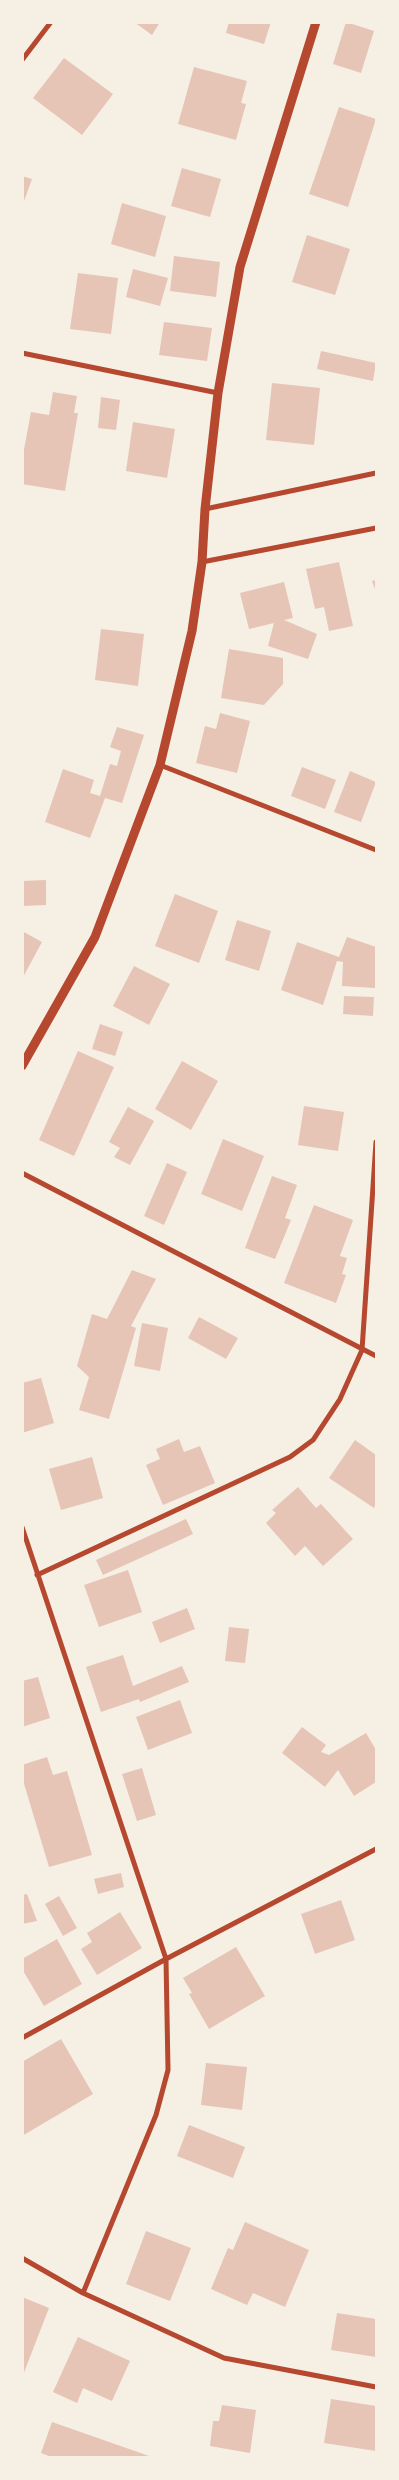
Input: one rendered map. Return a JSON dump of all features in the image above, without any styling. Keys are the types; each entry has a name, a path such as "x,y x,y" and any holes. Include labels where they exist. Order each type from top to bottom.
{"street":[{"path":"22,60 51,22"},
{"path":"22,1066 94,937 160,765 192,631 202,562 205,510 218,393 240,267 316,22"},
{"path":"22,354 218,393"},
{"path":"205,510 376,473"},
{"path":"202,562 376,528"},
{"path":"160,765 376,850"},
{"path":"37,1575 290,1457 313,1440 340,1398 362,1350 376,1142"},
{"path":"22,1173 376,1356"},
{"path":"22,1527 166,1959 168,2070 156,2115 83,2293"},
{"path":"22,2038 166,1959 376,1849"},
{"path":"22,2258 83,2293 224,2358 376,2387"}],"building":[{"path":"134,22 160,22 152,35"},
{"path":"229,22 271,22 264,44 226,33"},
{"path":"346,22 374,31 361,73 333,64"},
{"path":"64,58 113,94 82,135 33,98"},
{"path":"194,67 247,81 241,103 246,104 236,140 178,124"},
{"path":"339,107 376,119 348,207 309,194"},
{"path":"182,168 221,179 210,217 171,206"},
{"path":"22,176 32,179 23,204 22,204"},
{"path":"122,203 166,216 155,257 111,244"},
{"path":"307,235 350,249 335,295 292,282"},
{"path":"174,256 220,262 216,297 170,291"},
{"path":"133,269 168,278 160,306 126,297"},
{"path":"78,273 118,278 111,334 70,329"},
{"path":"164,322 212,328 207,361 159,355"},
{"path":"321,351 376,363 373,381 317,369"},
{"path":"272,383 320,388 314,445 266,440"},
{"path":"53,392 77,396 74,413 78,413 65,491 22,484 22,460 31,412 49,415"},
{"path":"101,397 120,400 116,430 98,428"},
{"path":"133,422 175,429 167,478 126,471"},
{"path":"339,562 353,626 329,631 324,607 315,609 306,569"},
{"path":"376,580 376,592 372,581"},
{"path":"284,582 293,618 284,620 317,634 308,659 268,646 274,623 249,629 240,593"},
{"path":"101,629 144,634 138,686 95,680"},
{"path":"229,649 283,658 283,684 264,705 221,698"},
{"path":"220,713 250,721 237,773 196,763 205,726 216,729"},
{"path":"117,727 144,735 122,803 105,798 90,838 45,822 63,769 94,780 90,793 100,796 110,764 117,766 121,751 110,747"},
{"path":"302,767 336,780 325,809 291,796"},
{"path":"350,771 376,782 361,822 334,812"},
{"path":"46,880 46,905 22,906 22,881"},
{"path":"175,894 218,911 199,963 155,946"},
{"path":"237,920 271,931 259,971 225,960"},
{"path":"22,931 42,942 22,979"},
{"path":"347,937 376,947 375,988 342,986 343,962 337,961 323,1005 281,990 297,942 339,957"},
{"path":"134,966 170,984 149,1025 113,1006"},
{"path":"344,996 374,997 373,1016 343,1014"},
{"path":"100,1024 123,1032 115,1056 92,1049"},
{"path":"78,1051 114,1067 74,1156 39,1140"},
{"path":"182,1061 218,1081 191,1130 155,1109"},
{"path":"304,1106 344,1112 338,1151 298,1145"},
{"path":"128,1107 154,1121 130,1165 114,1157 120,1148 109,1142"},
{"path":"223,1139 264,1156 242,1211 201,1194"},
{"path":"167,1163 187,1172 164,1225 144,1216"},
{"path":"272,1176 297,1185 285,1218 291,1220 275,1259 245,1248"},
{"path":"314,1205 353,1220 340,1256 347,1258 342,1274 346,1275 336,1303 284,1283"},
{"path":"132,1270 156,1279 131,1326 136,1328 109,1419 79,1410 89,1377 77,1366 92,1314 107,1319"},
{"path":"199,1317 238,1338 226,1359 188,1338"},
{"path":"142,1323 168,1328 160,1371 134,1366"},
{"path":"41,1378 54,1423 22,1433 22,1383"},
{"path":"179,1439 184,1452 200,1446 215,1483 163,1505 146,1465 160,1459 156,1449"},
{"path":"355,1440 376,1455 376,1504 374,1508 329,1478"},
{"path":"92,1457 103,1498 61,1510 49,1469"},
{"path":"298,1487 316,1508 321,1504 353,1539 323,1566 305,1546 295,1556 266,1523 276,1513 272,1510"},
{"path":"186,1519 193,1534 103,1575 96,1560"},
{"path":"128,1570 142,1612 99,1627 84,1585"},
{"path":"187,1608 195,1629 160,1643 152,1622"},
{"path":"229,1627 249,1629 245,1663 225,1661"},
{"path":"123,1655 133,1686 182,1666 189,1682 140,1702 139,1699 101,1712 86,1667"},
{"path":"38,1677 50,1718 22,1727 22,1681"},
{"path":"180,1700 192,1733 148,1750 136,1717"},
{"path":"302,1727 326,1745 321,1752 329,1755 366,1733 376,1750 376,1782 354,1796 338,1770 325,1787 282,1753"},
{"path":"47,1757 53,1775 67,1771 92,1855 49,1867 22,1777 22,1765"},
{"path":"142,1768 156,1815 137,1821 122,1774"},
{"path":"121,1873 124,1887 98,1894 94,1879"},
{"path":"27,1894 37,1921 22,1924 22,1895"},
{"path":"59,1896 77,1928 63,1936 45,1904"},
{"path":"341,1900 355,1940 315,1954 301,1914"},
{"path":"120,1912 142,1948 97,1975 81,1949 92,1942 87,1933"},
{"path":"57,1939 82,1984 44,2006 22,1969 22,1959"},
{"path":"236,1947 265,1996 209,2029 189,1994 192,1993 183,1978"},
{"path":"61,2039 93,2094 22,2136 22,2062"},
{"path":"206,2063 247,2067 242,2110 201,2105"},
{"path":"189,2125 245,2147 233,2178 177,2156"},
{"path":"245,2222 309,2250 285,2307 253,2293 247,2305 211,2289 228,2248 233,2250"},
{"path":"146,2231 191,2248 170,2301 126,2284"},
{"path":"22,2297 49,2308 23,2375 22,2375"},
{"path":"337,2313 376,2319 376,2357 331,2350"},
{"path":"78,2337 130,2361 112,2401 83,2388 77,2403 53,2392"},
{"path":"331,2399 376,2406 376,2451 324,2443"},
{"path":"222,2405 256,2410 250,2453 210,2446 213,2421 219,2421"},
{"path":"52,2422 152,2457 54,2458 41,2453"}]}
